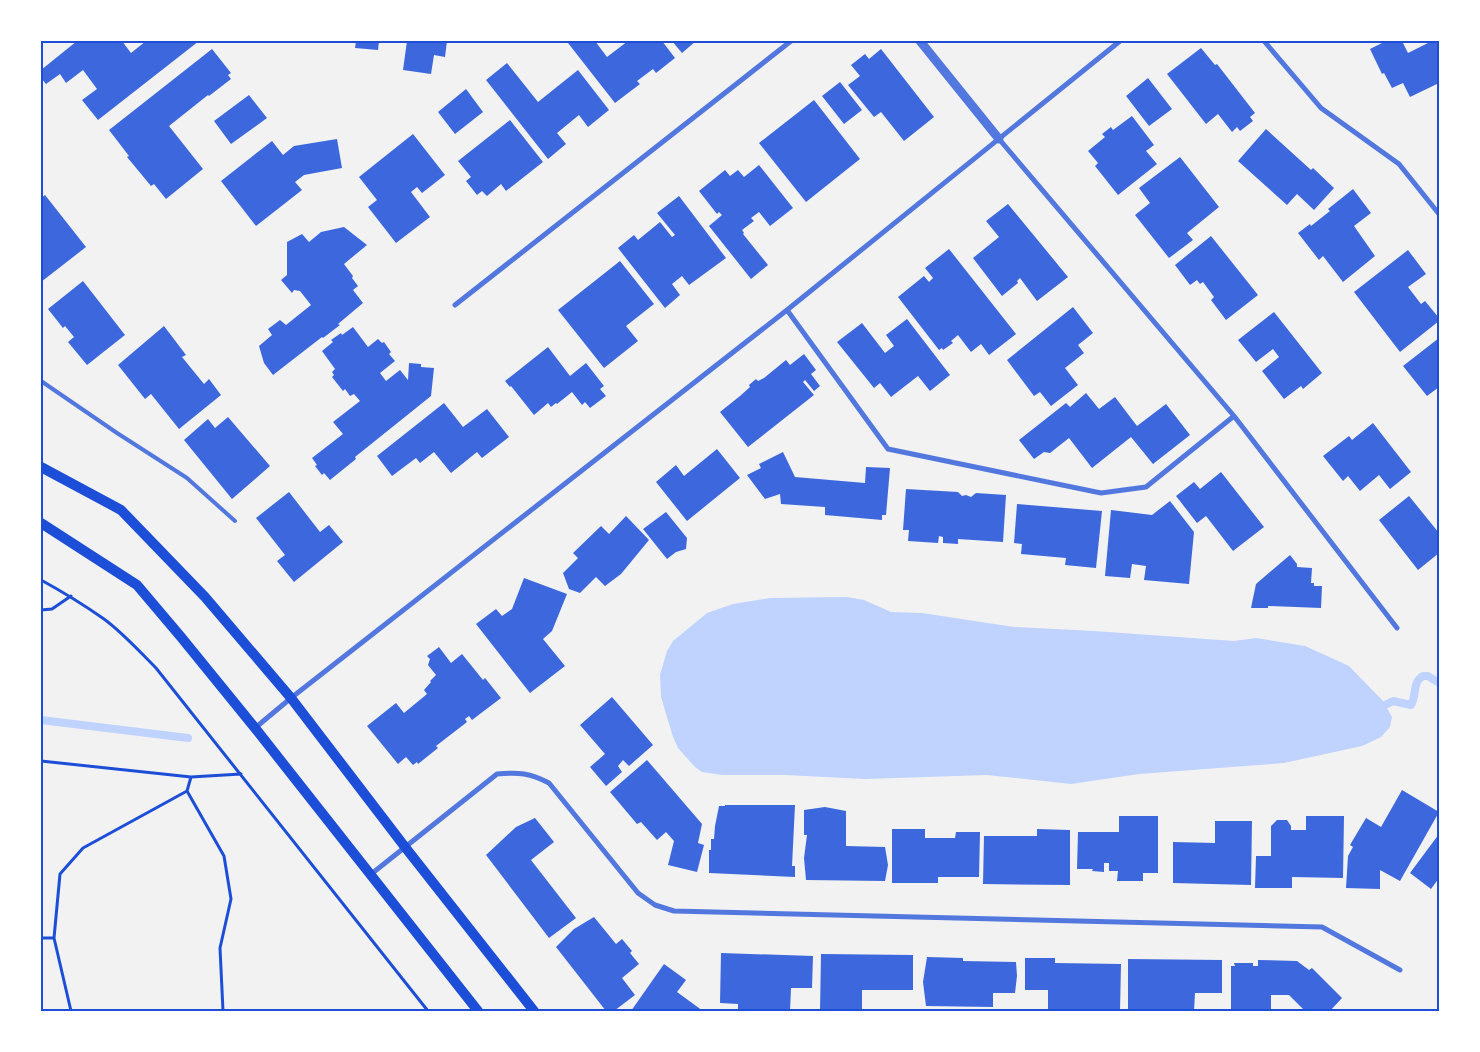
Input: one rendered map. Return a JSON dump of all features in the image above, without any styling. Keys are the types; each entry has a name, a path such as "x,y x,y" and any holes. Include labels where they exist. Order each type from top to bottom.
{"main road":[{"path":"41,467 120,510 205,597 291,698 534,1011"},
{"path":"41,523 137,586 255,728 478,1011"}],"street":[{"path":"455,305 790,41"},
{"path":"920,41 999,139 1234,416 1397,628"},
{"path":"255,728 787,310 1120,41"},
{"path":"1264,41 1321,108 1399,164 1439,214"},
{"path":"787,310 888,449 1100,493 1146,487 1234,416"},
{"path":"370,875 498,774 516,772 532,775 549,783 638,893 655,905 674,911 1322,927 1400,970"}],"lane":[{"path":"41,381 187,478 235,521"}],"path":[{"path":"41,580 70,596 106,620 156,668 242,774 428,1011"},
{"path":"41,610 52,609 70,596"},
{"path":"41,761 191,777 242,774"},
{"path":"71,1011 54,938 60,874 83,848 187,790 191,777"},
{"path":"187,790 224,856 231,899 220,948 223,1011"},
{"path":"41,938 54,938"}],"water":[{"path":"847,597 864,600 891,612 922,613 1014,627 1234,641 1256,638 1305,646 1349,666 1383,701 1392,717 1390,727 1381,737 1362,746 1284,763 1139,774 1071,784 987,775 865,779 785,775 722,775 702,772 695,767 678,748 661,697 660,675 667,651 673,641 707,613 733,604 770,598"}],"building":[{"path":"77,41 122,41 131,53 146,41 199,41 98,120 82,100 97,89 83,70 66,83 60,74 46,84 41,78 41,70"},
{"path":"356,41 379,41 378,50 355,48"},
{"path":"407,41 447,41 445,57 434,55 431,74 403,70"},
{"path":"570,41 595,41 607,57 628,41 662,41 675,58 656,73 653,69 637,81 640,84 615,103 568,43"},
{"path":"672,41 696,41 682,53"},
{"path":"1386,41 1402,41 1408,53 1432,41 1439,41 1439,83 1410,97 1403,83 1392,88 1384,73 1382,74 1370,49"},
{"path":"1201,48 1215,65 1217,64 1255,113 1250,117 1253,121 1240,131 1237,127 1232,132 1218,114 1206,124 1167,74"},
{"path":"212,49 231,73 228,75 231,79 169,126 203,169 166,199 154,184 151,186 127,157 129,156 109,130"},
{"path":"881,49 934,117 904,141 881,112 874,117 848,85 860,76 851,65 865,54 869,59"},
{"path":"507,63 538,102 578,70 609,110 588,127 579,115 557,133 566,144 548,159 486,80"},
{"path":"1148,78 1172,109 1149,126 1126,96"},
{"path":"840,82 862,110 844,124 822,96"},
{"path":"466,89 483,112 455,134 438,112"},
{"path":"249,95 267,118 231,144 214,121"},
{"path":"814,100 860,159 806,202 759,143"},
{"path":"1132,116 1154,145 1146,151 1157,164 1118,195 1095,166 1098,163 1088,151 1105,137 1102,134 1111,127 1113,130"},
{"path":"510,120 543,162 506,191 501,184 487,196 482,191 477,195 466,181 471,177 458,161"},
{"path":"1266,129 1334,188 1314,210 1297,194 1287,205 1238,161"},
{"path":"413,134 445,175 422,193 417,187 411,192 430,217 396,243 368,207 377,200 359,177"},
{"path":"337,139 342,168 304,175 295,182 302,190 256,226 221,181 272,141 283,155 294,146"},
{"path":"1180,157 1219,207 1187,233 1193,240 1169,258 1135,215 1150,203 1139,188"},
{"path":"759,165 793,208 770,226 759,212 751,218 754,221 742,230 743,234 768,265 751,279 709,226 722,215 719,212 717,214 699,191 725,170 730,176 738,170 744,177"},
{"path":"1353,189 1371,213 1354,226 1375,256 1343,282 1323,256 1319,260 1298,233 1310,224 1311,226 1330,211 1328,209"},
{"path":"45,195 86,247 41,282 41,198"},
{"path":"679,196 726,258 689,285 682,276 672,284 680,295 665,308 618,248 634,235 638,240 660,222 672,237 675,235 657,213"},
{"path":"1008,204 1068,277 1037,301 1020,278 1017,281 1018,283 1002,296 973,258 999,237 986,221"},
{"path":"344,227 367,245 344,264 358,286 353,290 363,303 338,324 340,325 273,375 264,363 259,346 272,335 268,329 280,320 286,325 311,305 300,291 294,290 292,293 281,280 287,275 287,242 302,234 309,242 321,232"},
{"path":"1211,236 1258,295 1226,320 1211,300 1214,297 1203,282 1200,284 1197,280 1190,285 1175,265"},
{"path":"949,249 1016,334 989,355 981,344 971,352 958,335 951,341 953,343 943,350 942,348 939,350 898,297 924,276 929,282 933,278 925,268"},
{"path":"1408,250 1426,274 1408,287 1421,304 1425,301 1439,318 1439,321 1400,352 1354,292"},
{"path":"620,261 654,304 626,326 638,341 604,368 558,310"},
{"path":"83,281 125,335 87,365 68,342 74,337 65,326 63,328 48,309"},
{"path":"1073,307 1093,333 1078,345 1084,353 1065,368 1078,385 1051,406 1040,392 1034,396 1007,360"},
{"path":"1274,312 1322,373 1303,389 1301,386 1284,399 1262,371 1279,357 1273,349 1256,362 1238,340"},
{"path":"907,319 950,375 930,391 918,376 891,397 880,383 874,388 837,342 862,323 885,353 894,346 886,335"},
{"path":"164,326 186,355 182,357 204,384 209,379 221,395 179,429 151,394 145,399 118,365"},
{"path":"353,327 368,347 378,339 382,343 384,342 391,352 389,354 395,361 380,373 386,381 400,370 408,380 409,363 421,364 421,367 434,368 431,396 355,457 356,459 330,480 324,473 322,475 312,458 343,434 333,422 360,401 354,394 350,396 345,389 343,391 332,377 334,375 332,372 335,369 322,351 333,342 331,340"},
{"path":"1439,338 1439,387 1427,396 1403,366"},
{"path":"548,347 570,376 586,363 604,386 600,389 606,396 590,408 585,402 582,405 572,392 551,407 548,403 534,415 505,381"},
{"path":"804,354 816,370 811,374 820,386 814,391 805,380 803,382 814,395 748,447 720,412 750,387 749,385 756,379 758,381 764,378 786,360 790,365"},
{"path":"1086,393 1099,409 1115,397 1137,426 1166,404 1190,435 1153,464 1131,437 1092,468 1069,438 1050,453 1044,452 1034,459 1019,440 1066,403 1070,407"},
{"path":"444,403 463,427 487,409 509,437 482,458 477,452 451,473 434,452 420,463 416,458 392,476 377,456"},
{"path":"228,417 270,466 232,499 184,440 208,419 215,428"},
{"path":"1373,423 1411,472 1390,489 1379,475 1360,491 1348,476 1343,481 1323,456 1349,436 1352,440"},
{"path":"717,449 740,478 687,521 656,482 676,465 684,476"},
{"path":"783,452 795,477 865,483 866,467 890,468 886,515 882,515 882,520 825,515 825,507 781,504 780,494 765,499 747,475 761,468 759,464"},
{"path":"1221,472 1264,527 1233,551 1206,516 1197,523 1176,496 1194,482 1200,489"},
{"path":"906,489 958,492 962,496 971,497 976,493 1006,495 1003,542 958,539 958,544 943,543 943,537 939,536 938,543 908,541 909,530 903,530"},
{"path":"289,492 320,532 329,525 343,542 294,582 277,561 285,555 256,518"},
{"path":"1409,496 1439,533 1439,553 1418,570 1379,520"},
{"path":"1170,501 1194,532 1189,584 1144,580 1146,566 1132,564 1130,578 1105,576 1111,510 1152,515"},
{"path":"1017,504 1102,511 1096,568 1065,565 1066,558 1021,554 1022,544 1014,543"},
{"path":"666,512 687,538 686,549 676,552 667,559 643,529"},
{"path":"626,516 649,540 621,574 605,586 596,577 580,593 569,589 563,573 578,558 573,553 601,526 609,534"},
{"path":"1290,555 1297,564 1297,567 1312,568 1311,583 1314,583 1314,586 1322,586 1321,608 1268,606 1268,608 1251,608 1256,584"},
{"path":"524,578 567,594 552,631 543,639 565,666 530,693 476,624 496,609 502,616 512,609"},
{"path":"439,647 451,663 462,654 483,680 485,678 501,698 472,720 469,716 465,719 467,722 436,746 438,748 418,764 417,762 413,765 406,757 398,764 367,726 396,703 404,713 427,694 424,690 436,675 428,665 430,659 427,656"},
{"path":"612,697 653,745 629,766 623,760 618,766 622,772 606,786 590,767 605,754 580,725"},
{"path":"647,760 702,824 698,843 704,845 697,872 668,865 674,841 666,832 657,840 641,822 637,824 610,792"},
{"path":"1402,790 1439,812 1400,881 1380,870 1380,889 1346,888 1348,856 1353,847 1350,845 1366,818 1381,827"},
{"path":"795,805 792,866 795,866 795,877 709,873 711,839 714,839 719,806"},
{"path":"825,807 846,811 846,846 885,847 888,865 885,881 806,880 804,858 807,835 804,835 804,810"},
{"path":"1119,816 1158,816 1158,873 1143,873 1143,881 1117,881 1118,871 1109,871 1109,863 1104,863 1104,872 1092,871 1093,869 1077,869 1078,832 1119,832"},
{"path":"1306,816 1344,816 1343,878 1292,877 1292,888 1255,888 1256,856 1271,856 1271,826 1277,820 1287,820 1291,830 1306,830"},
{"path":"535,818 554,842 531,860 576,918 549,938 486,855 516,827"},
{"path":"1215,821 1252,821 1251,885 1173,883 1173,842 1215,843"},
{"path":"892,829 925,829 925,838 955,838 956,832 980,832 979,877 938,877 938,883 892,883"},
{"path":"1037,829 1070,830 1070,885 983,884 984,836 1037,836"},
{"path":"1439,834 1439,878 1431,889 1410,873"},
{"path":"594,917 616,944 622,939 632,951 630,953 639,964 622,978 635,995 614,1011 606,1011 556,947 574,929"},
{"path":"721,953 813,956 812,988 791,988 790,1011 738,1011 738,1004 720,1003"},
{"path":"821,954 913,955 913,990 862,990 862,1011 820,1011"},
{"path":"927,957 963,958 963,961 1016,962 1015,993 993,993 993,1007 926,1006 923,982"},
{"path":"1025,958 1055,958 1055,963 1121,964 1120,1011 1048,1009 1048,990 1025,990"},
{"path":"1128,959 1222,960 1222,993 1195,993 1194,1011 1128,1010"},
{"path":"1258,960 1297,961 1309,970 1312,968 1342,998 1330,1011 1305,1011 1289,995 1271,995 1271,1011 1231,1011 1231,966 1235,966 1234,963 1253,963 1253,966 1258,966"},
{"path":"664,964 686,980 677,992 703,1011 631,1011"}],"waterway":[{"path":"1385,705 1393,701 1411,705 1417,682 1423,676 1428,676 1439,683"},
{"path":"41,720 188,738"}]}
